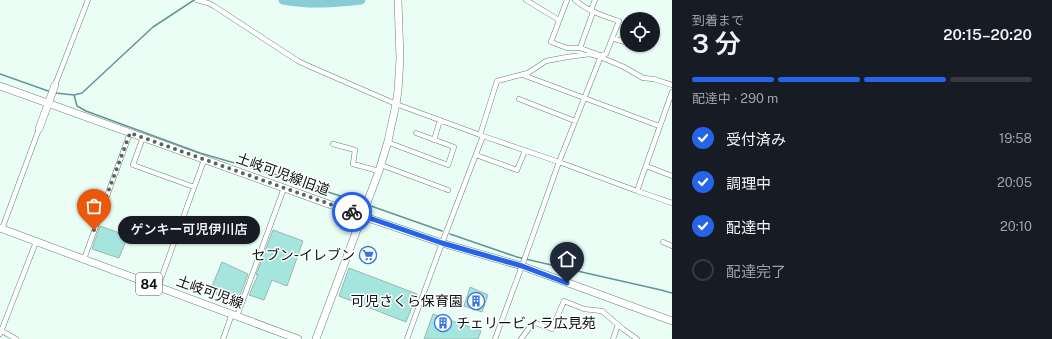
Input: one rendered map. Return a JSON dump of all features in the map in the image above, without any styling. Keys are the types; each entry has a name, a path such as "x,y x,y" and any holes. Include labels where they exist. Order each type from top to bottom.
{"street":[{"path":"1,228 88,0"},
{"path":"196,0 214,6 298,61 396,104 481,136 559,162 637,192 672,203"},
{"path":"316,339 380,168 387,142 396,104 400,59 398,0"},
{"path":"526,0 559,20"},
{"path":"567,0 551,42 567,48 580,48 601,56 643,78 654,79 672,85"},
{"path":"407,339 476,155 497,81 528,73 546,61 590,54 601,56 606,54 619,20 592,11 575,0"},
{"path":"580,48 595,0"},
{"path":"612,38 620,40"},
{"path":"495,339 559,162 601,56"},
{"path":"523,75 659,126"},
{"name":"土岐可児線旧道","path":"0,86 49,100 143,138 362,216 442,243 523,264 672,321"},
{"path":"637,192 672,92"},
{"path":"519,99 575,121"},
{"path":"434,140 440,120"},
{"path":"84,259 130,133"},
{"path":"387,142 448,165 454,147 416,133"},
{"path":"143,138 133,165 194,187"},
{"path":"333,144 355,150 353,164 380,168 448,190"},
{"path":"476,155 517,170 525,151"},
{"path":"158,287 204,160"},
{"path":"646,166 672,176"},
{"path":"223,339 235,315 284,188"},
{"name":"土岐可児線","path":"1,228 298,339"},
{"path":"16,339 1,332 36,242"},
{"path":"663,242 672,246"},
{"path":"521,339 532,324 535,323 552,329 564,301 584,309 602,311 618,325 638,339"},
{"path":"613,339 618,325"}],"building":[{"path":"100,226 128,236 119,258 92,249"},
{"path":"273,230 303,241 287,286 272,280 264,300 249,295 258,275 256,275"},
{"name":"セブン-イレブン","path":"362,249 377,253 374,262 359,258"},
{"path":"222,262 248,274 237,304 210,291"},
{"path":"349,268 417,294 406,322 339,296"},
{"name":"可児さくら保育園","path":"470,287 488,295 482,312 464,306"},
{"name":"チェリービィラ広見苑","path":"433,314 481,331 478,339 424,339"}],"waterway":[{"path":"74,95 82,93 153,27 194,0"},
{"path":"283,0 302,3 361,0"},
{"path":"0,74 51,92"},
{"path":"55,93 74,95 77,106 86,111 200,153 283,177"},
{"path":"291,180 362,203"},
{"path":"371,206 442,231"},
{"path":"450,234 517,257 672,293"}],"way so far":[{"path":"94,230 130,133 352,212"}],"place":[{"name":"ゲンキー可児伊川店","path":"94,230"},
{"name":"セブン-イレブン","path":"368,255"},
{"name":"可児さくら保育園","path":"476,301"},
{"name":"チェリービィラ広見苑","path":"443,323"}],"route":[{"path":"352,212 442,243 522,266 567,283"}]}
